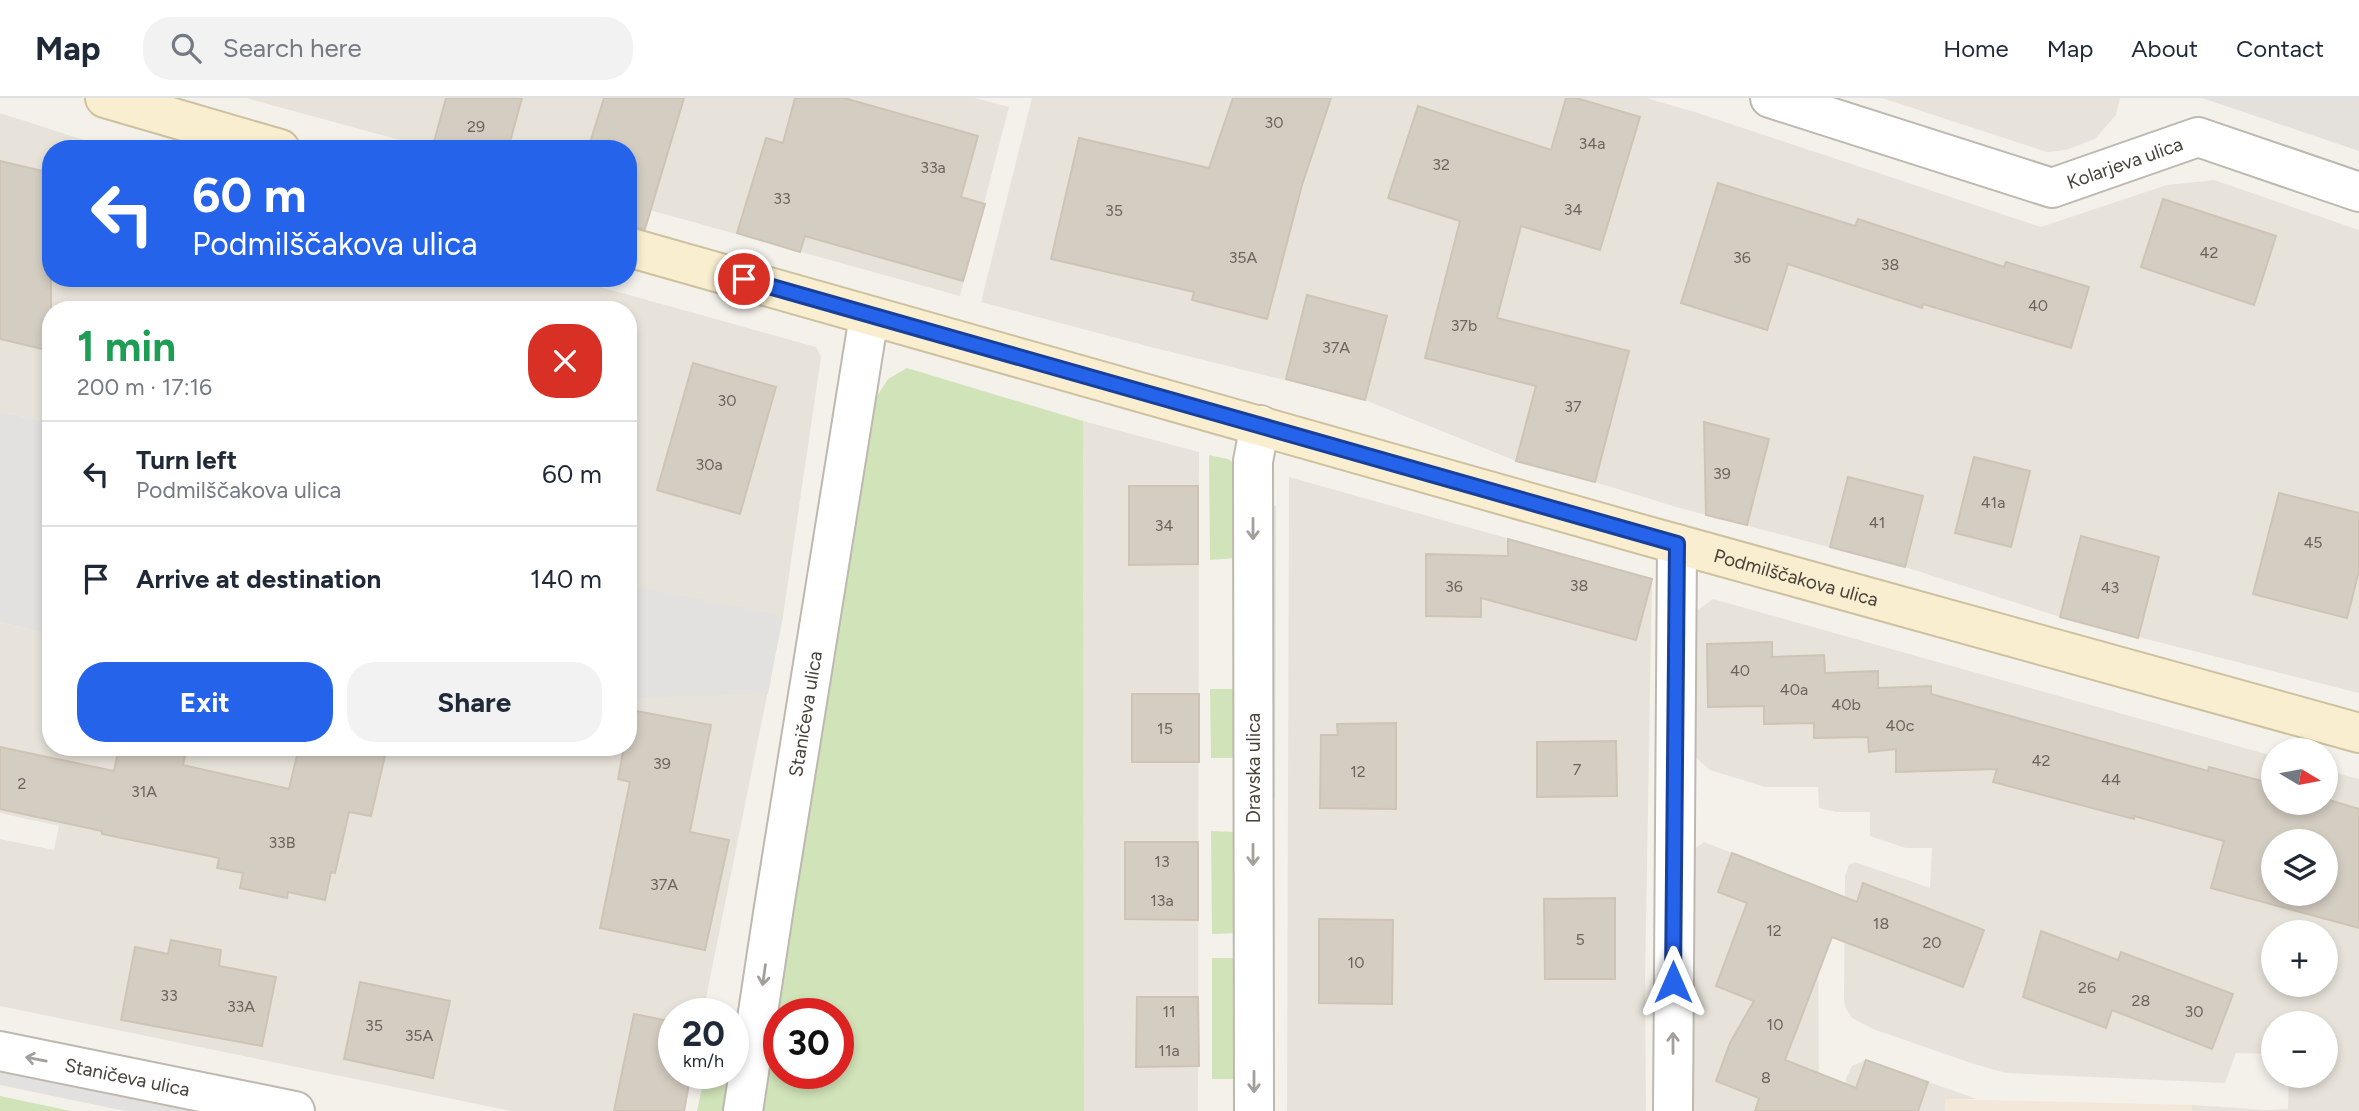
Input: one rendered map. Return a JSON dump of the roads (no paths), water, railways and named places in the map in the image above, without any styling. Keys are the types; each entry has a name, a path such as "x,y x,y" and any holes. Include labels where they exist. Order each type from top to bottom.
{"street":[{"path":"105,98 249,140"},
{"name":"Kolarjeva ulica","path":"1770,98 2052,188 2198,137 2359,192"},
{"name":"Podmilščakova ulica","path":"637,250 1677,544 2359,733"},
{"name":"Staničeva ulica","path":"743,1111 869,316"},
{"name":"Dravska ulica","path":"1254,1111 1254,461 1260,425"},
{"path":"1673,1111 1677,544"},
{"name":"Staničeva ulica","path":"0,1051 295,1111"}]}
